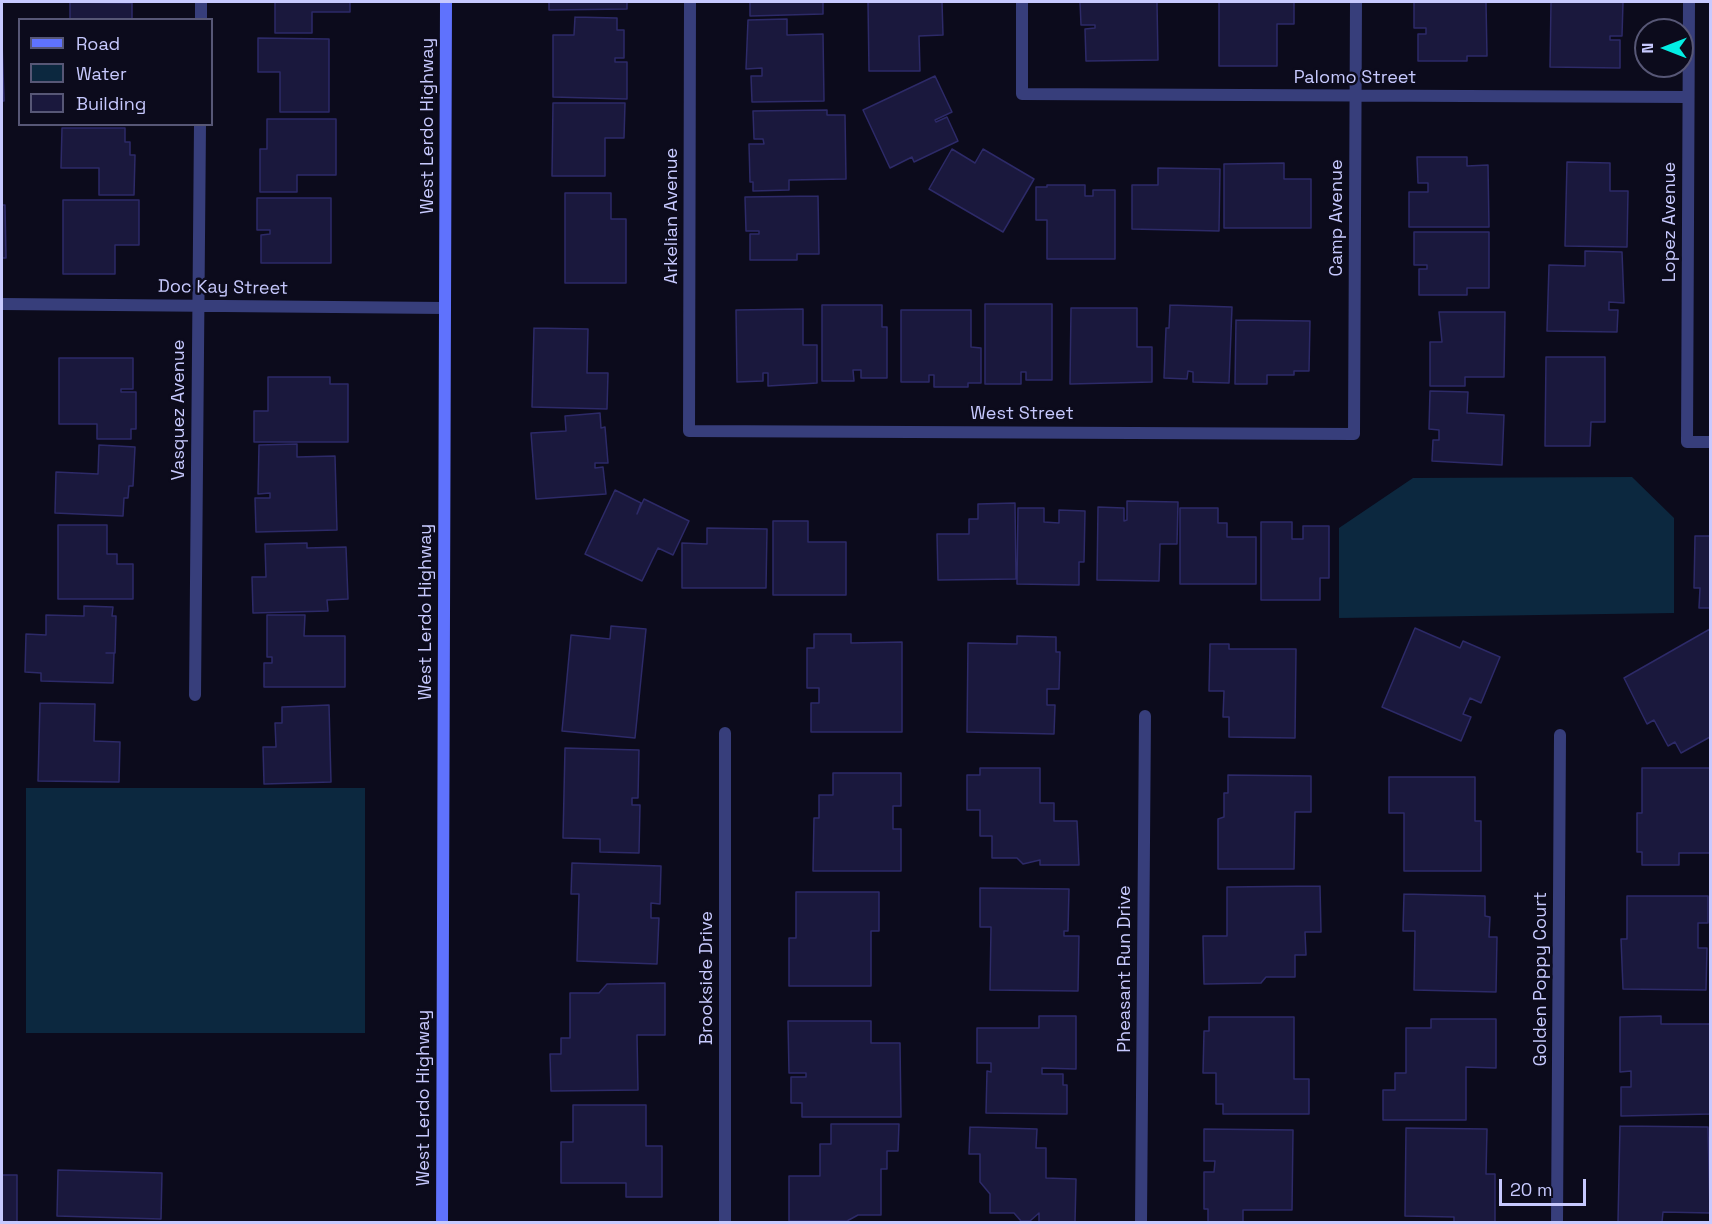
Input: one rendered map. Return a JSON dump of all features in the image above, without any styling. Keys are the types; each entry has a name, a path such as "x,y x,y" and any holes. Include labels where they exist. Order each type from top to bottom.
{"main road":[{"name":"West Lerdo Highway","path":"442,1222 446,2"}],"street":[{"path":"201,2 201,18"},
{"name":"Arkelian Avenue","path":"689,431 690,2"},
{"name":"Palomo Street","path":"1022,2 1022,94 1688,97"},
{"name":"Camp Avenue","path":"1354,434 1356,2"},
{"name":"Lopez Avenue","path":"1689,2 1687,442 1710,442"},
{"name":"Vasquez Avenue","path":"195,695 200,126"},
{"name":"Doc Kay Street","path":"2,304 445,308"},
{"name":"West Street","path":"689,431 1354,434"},
{"name":"Pheasant Run Drive","path":"1141,1222 1145,716"},
{"name":"Brookside Drive","path":"725,733 725,1222"},
{"name":"Golden Poppy Court","path":"1557,1222 1560,735"}],"water":[{"path":"1632,477 1674,518 1674,613 1339,618 1339,528 1413,478"},
{"path":"26,788 365,788 365,1033 26,1033"}],"building":[{"path":"70,2 132,3 132,18 70,18"},
{"path":"275,2 350,2 350,12 312,12 312,33 275,33"},
{"path":"549,2 627,2 627,9 549,10"},
{"path":"750,2 823,2 823,14 750,16"},
{"path":"868,2 942,2 943,35 919,36 920,71 869,71"},
{"path":"1080,2 1157,2 1158,60 1086,61 1085,29 1095,28 1095,25 1081,25"},
{"path":"1219,2 1294,2 1294,24 1277,24 1277,66 1219,66"},
{"path":"1414,2 1486,2 1487,56 1467,56 1467,61 1418,61 1418,34 1426,34 1426,28 1414,28"},
{"path":"1551,2 1623,2 1622,36 1610,36 1610,40 1620,40 1620,68 1550,67"},
{"path":"575,17 617,18 617,30 624,30 624,58 615,58 615,62 627,62 627,99 553,97 553,35 574,35"},
{"path":"787,19 787,35 823,34 824,101 752,102 751,76 762,76 762,68 746,69 748,20"},
{"path":"258,38 329,39 329,112 280,112 280,72 258,72"},
{"path":"2,41 4,101 2,101"},
{"path":"935,76 952,112 935,120 936,122 947,117 958,141 914,162 912,157 890,168 863,110"},
{"path":"553,103 625,103 624,138 605,138 605,176 552,176"},
{"path":"827,110 827,115 845,115 846,179 789,180 789,190 753,191 753,182 750,182 749,144 764,144 763,139 754,139 753,111"},
{"path":"267,119 336,119 336,175 297,175 297,192 260,192 260,149 267,149"},
{"path":"62,128 125,128 125,142 130,142 130,155 135,155 134,195 99,195 99,168 61,168"},
{"path":"952,149 975,163 983,149 1034,179 1003,232 929,189"},
{"path":"1417,157 1467,157 1467,166 1488,165 1489,227 1409,227 1409,192 1428,192 1428,183 1418,183"},
{"path":"1567,162 1610,163 1610,191 1628,191 1627,247 1565,246"},
{"path":"1284,163 1284,179 1311,179 1311,228 1224,228 1224,164"},
{"path":"1158,168 1220,169 1219,231 1132,229 1132,185 1158,185"},
{"path":"1047,185 1085,185 1085,196 1093,196 1093,190 1115,190 1115,259 1047,259 1047,220 1036,220 1036,187 1047,187"},
{"path":"565,193 611,193 611,219 626,219 626,283 565,283"},
{"path":"818,196 819,254 797,254 797,260 750,260 750,234 759,234 759,231 746,231 745,197"},
{"path":"257,198 331,198 331,263 261,263 261,235 270,234 270,230 257,230"},
{"path":"63,200 139,200 139,245 115,245 115,274 63,274"},
{"path":"2,205 5,205 6,258 2,258"},
{"path":"1414,232 1489,232 1489,288 1467,288 1467,295 1419,295 1419,269 1427,269 1427,265 1414,265"},
{"path":"1585,251 1622,252 1624,303 1609,302 1609,310 1618,310 1617,332 1547,331 1549,265 1585,266"},
{"path":"985,304 1052,304 1052,380 1026,380 1026,372 1021,372 1021,384 985,384"},
{"path":"822,305 882,305 882,327 887,327 887,378 861,378 861,370 853,370 854,381 822,381"},
{"path":"1170,305 1232,307 1229,383 1193,382 1193,372 1188,371 1187,379 1164,378 1166,328 1169,328"},
{"path":"1071,308 1137,308 1137,347 1152,347 1152,382 1070,384"},
{"path":"803,309 803,345 817,345 817,383 768,386 768,373 763,373 763,381 737,382 736,310"},
{"path":"901,310 971,310 971,347 981,348 981,383 968,383 968,387 934,387 934,375 929,375 929,382 901,382"},
{"path":"1439,312 1505,312 1504,377 1465,377 1465,386 1430,386 1430,342 1442,342"},
{"path":"1236,320 1310,321 1309,371 1294,371 1294,375 1267,375 1267,384 1235,384"},
{"path":"534,328 588,329 587,373 608,373 607,409 532,407"},
{"path":"1546,357 1605,357 1605,422 1591,422 1590,446 1545,446"},
{"path":"59,358 133,358 133,389 121,389 121,392 136,392 136,429 131,429 131,439 97,439 97,424 59,424"},
{"path":"268,377 330,377 330,384 348,384 348,442 254,442 254,411 268,411"},
{"path":"1430,391 1468,392 1467,413 1504,415 1502,465 1432,461 1433,440 1439,440 1439,430 1429,429"},
{"path":"600,413 601,428 605,427 608,463 595,463 595,468 603,467 606,494 536,499 531,433 566,431 565,416"},
{"path":"297,444 297,457 335,456 337,530 256,532 255,498 270,498 270,493 258,494 259,445"},
{"path":"99,445 135,447 133,486 129,486 128,498 124,498 123,516 55,513 56,472 98,474"},
{"path":"615,490 641,503 637,514 644,499 689,521 673,555 658,548 642,581 585,554"},
{"path":"1127,501 1178,502 1177,544 1160,544 1159,581 1097,580 1098,507 1124,508 1124,521 1127,520"},
{"path":"1015,503 1016,579 938,580 937,534 969,534 969,519 978,519 978,504"},
{"path":"1018,508 1044,508 1044,522 1059,523 1059,510 1085,511 1084,562 1079,562 1079,585 1017,584"},
{"path":"1180,508 1218,508 1218,523 1227,523 1227,537 1256,537 1256,584 1180,584"},
{"path":"773,521 808,521 808,542 846,542 846,595 773,595"},
{"path":"1261,522 1292,522 1292,539 1303,539 1303,526 1329,526 1329,578 1320,578 1320,600 1261,600"},
{"path":"58,525 107,525 107,554 117,554 117,564 133,564 133,599 58,599"},
{"path":"707,528 767,529 766,588 682,588 682,543 707,544"},
{"path":"1695,536 1710,536 1710,608 1699,608 1700,588 1694,588"},
{"path":"307,543 307,548 346,547 348,599 327,600 328,611 253,613 252,577 266,577 265,544"},
{"path":"84,606 113,607 112,616 116,616 113,683 41,681 41,673 25,672 26,634 46,635 46,615 84,616"},
{"path":"267,615 305,615 304,636 345,636 345,687 264,687 264,663 272,663 272,657 267,657"},
{"path":"611,626 646,629 635,738 562,731 571,635 610,639"},
{"path":"1415,628 1460,648 1463,641 1500,657 1481,703 1470,698 1463,714 1471,717 1461,741 1382,707"},
{"path":"1710,629 1710,737 1681,753 1675,742 1668,746 1654,720 1647,724 1624,678"},
{"path":"814,634 851,634 851,643 902,642 902,732 811,732 811,703 819,703 819,688 807,688 807,648 814,648"},
{"path":"1017,636 1056,637 1056,652 1060,652 1059,689 1047,689 1047,705 1055,705 1054,734 967,732 968,643 1017,644"},
{"path":"1210,644 1229,644 1229,649 1296,649 1295,738 1229,737 1229,717 1223,717 1224,691 1209,691"},
{"path":"40,703 95,704 94,741 120,742 119,782 38,781"},
{"path":"329,705 331,782 264,784 263,747 276,747 275,723 282,723 282,707"},
{"path":"565,748 639,750 638,798 632,798 632,805 640,805 639,853 600,852 600,839 563,838"},
{"path":"980,768 1040,768 1040,803 1054,803 1054,821 1077,821 1079,865 1040,865 1040,860 1023,864 1017,858 992,858 992,836 980,836 980,810 967,810 967,775 980,775"},
{"path":"1642,768 1710,768 1710,853 1679,853 1679,865 1642,865 1642,852 1637,852 1637,813 1642,813"},
{"path":"833,773 901,773 901,806 893,806 893,829 901,829 901,871 813,871 814,818 819,818 819,795 833,795"},
{"path":"1228,775 1311,776 1311,812 1295,812 1294,869 1218,869 1218,819 1224,817 1224,793 1228,793"},
{"path":"1389,777 1475,777 1475,821 1481,821 1481,871 1404,871 1404,813 1389,813"},
{"path":"572,863 661,866 660,904 651,903 651,918 659,918 657,964 577,961 579,894 571,894"},
{"path":"1320,886 1321,932 1305,932 1306,955 1295,955 1295,977 1266,977 1261,983 1204,984 1203,936 1227,936 1227,887"},
{"path":"980,888 1069,889 1068,931 1064,931 1064,936 1079,936 1078,991 990,990 991,927 980,927"},
{"path":"796,892 879,892 879,931 871,931 871,986 789,986 789,938 796,938"},
{"path":"1404,894 1485,896 1485,916 1490,917 1489,937 1497,937 1496,992 1414,990 1415,931 1403,931"},
{"path":"1627,896 1708,896 1708,923 1698,923 1698,948 1707,948 1706,990 1623,989 1621,939 1627,939"},
{"path":"665,983 665,1035 637,1035 638,1090 551,1091 550,1054 561,1054 561,1038 570,1038 570,993 599,993 607,984"},
{"path":"1039,1016 1076,1016 1076,1069 1042,1068 1042,1074 1063,1074 1063,1085 1067,1085 1067,1114 986,1113 987,1071 991,1072 991,1063 977,1063 977,1028 1039,1028"},
{"path":"1661,1016 1661,1024 1710,1024 1710,1114 1621,1116 1621,1087 1631,1087 1631,1071 1620,1072 1620,1017"},
{"path":"1209,1017 1294,1017 1294,1079 1309,1079 1309,1114 1223,1114 1223,1104 1216,1104 1216,1073 1203,1073 1204,1031 1209,1031"},
{"path":"1431,1019 1496,1019 1496,1068 1466,1067 1466,1120 1383,1120 1383,1090 1395,1090 1395,1073 1406,1073 1406,1028 1431,1028"},
{"path":"788,1021 871,1021 871,1043 900,1043 901,1117 802,1117 802,1103 791,1103 791,1077 806,1077 806,1073 789,1073"},
{"path":"573,1105 646,1105 646,1146 662,1146 662,1197 626,1197 626,1183 561,1183 561,1142 573,1142"},
{"path":"831,1124 899,1124 898,1151 887,1151 887,1169 881,1169 881,1215 858,1215 847,1221 789,1221 789,1176 820,1176 820,1144 831,1144"},
{"path":"1620,1126 1708,1127 1710,1213 1663,1212 1662,1222 1618,1222"},
{"path":"970,1127 1037,1129 1036,1148 1046,1148 1046,1178 1076,1179 1075,1222 1039,1222 1039,1213 1030,1221 1021,1221 1014,1213 990,1213 990,1194 980,1182 980,1154 969,1154"},
{"path":"1406,1128 1487,1129 1486,1174 1495,1174 1495,1222 1454,1222 1454,1217 1405,1216"},
{"path":"1204,1129 1293,1130 1292,1210 1243,1210 1243,1222 1208,1222 1208,1209 1204,1209 1204,1172 1214,1172 1215,1161 1204,1161"},
{"path":"58,1170 162,1173 161,1219 57,1216"},
{"path":"2,1175 17,1175 17,1222 2,1222"}]}
